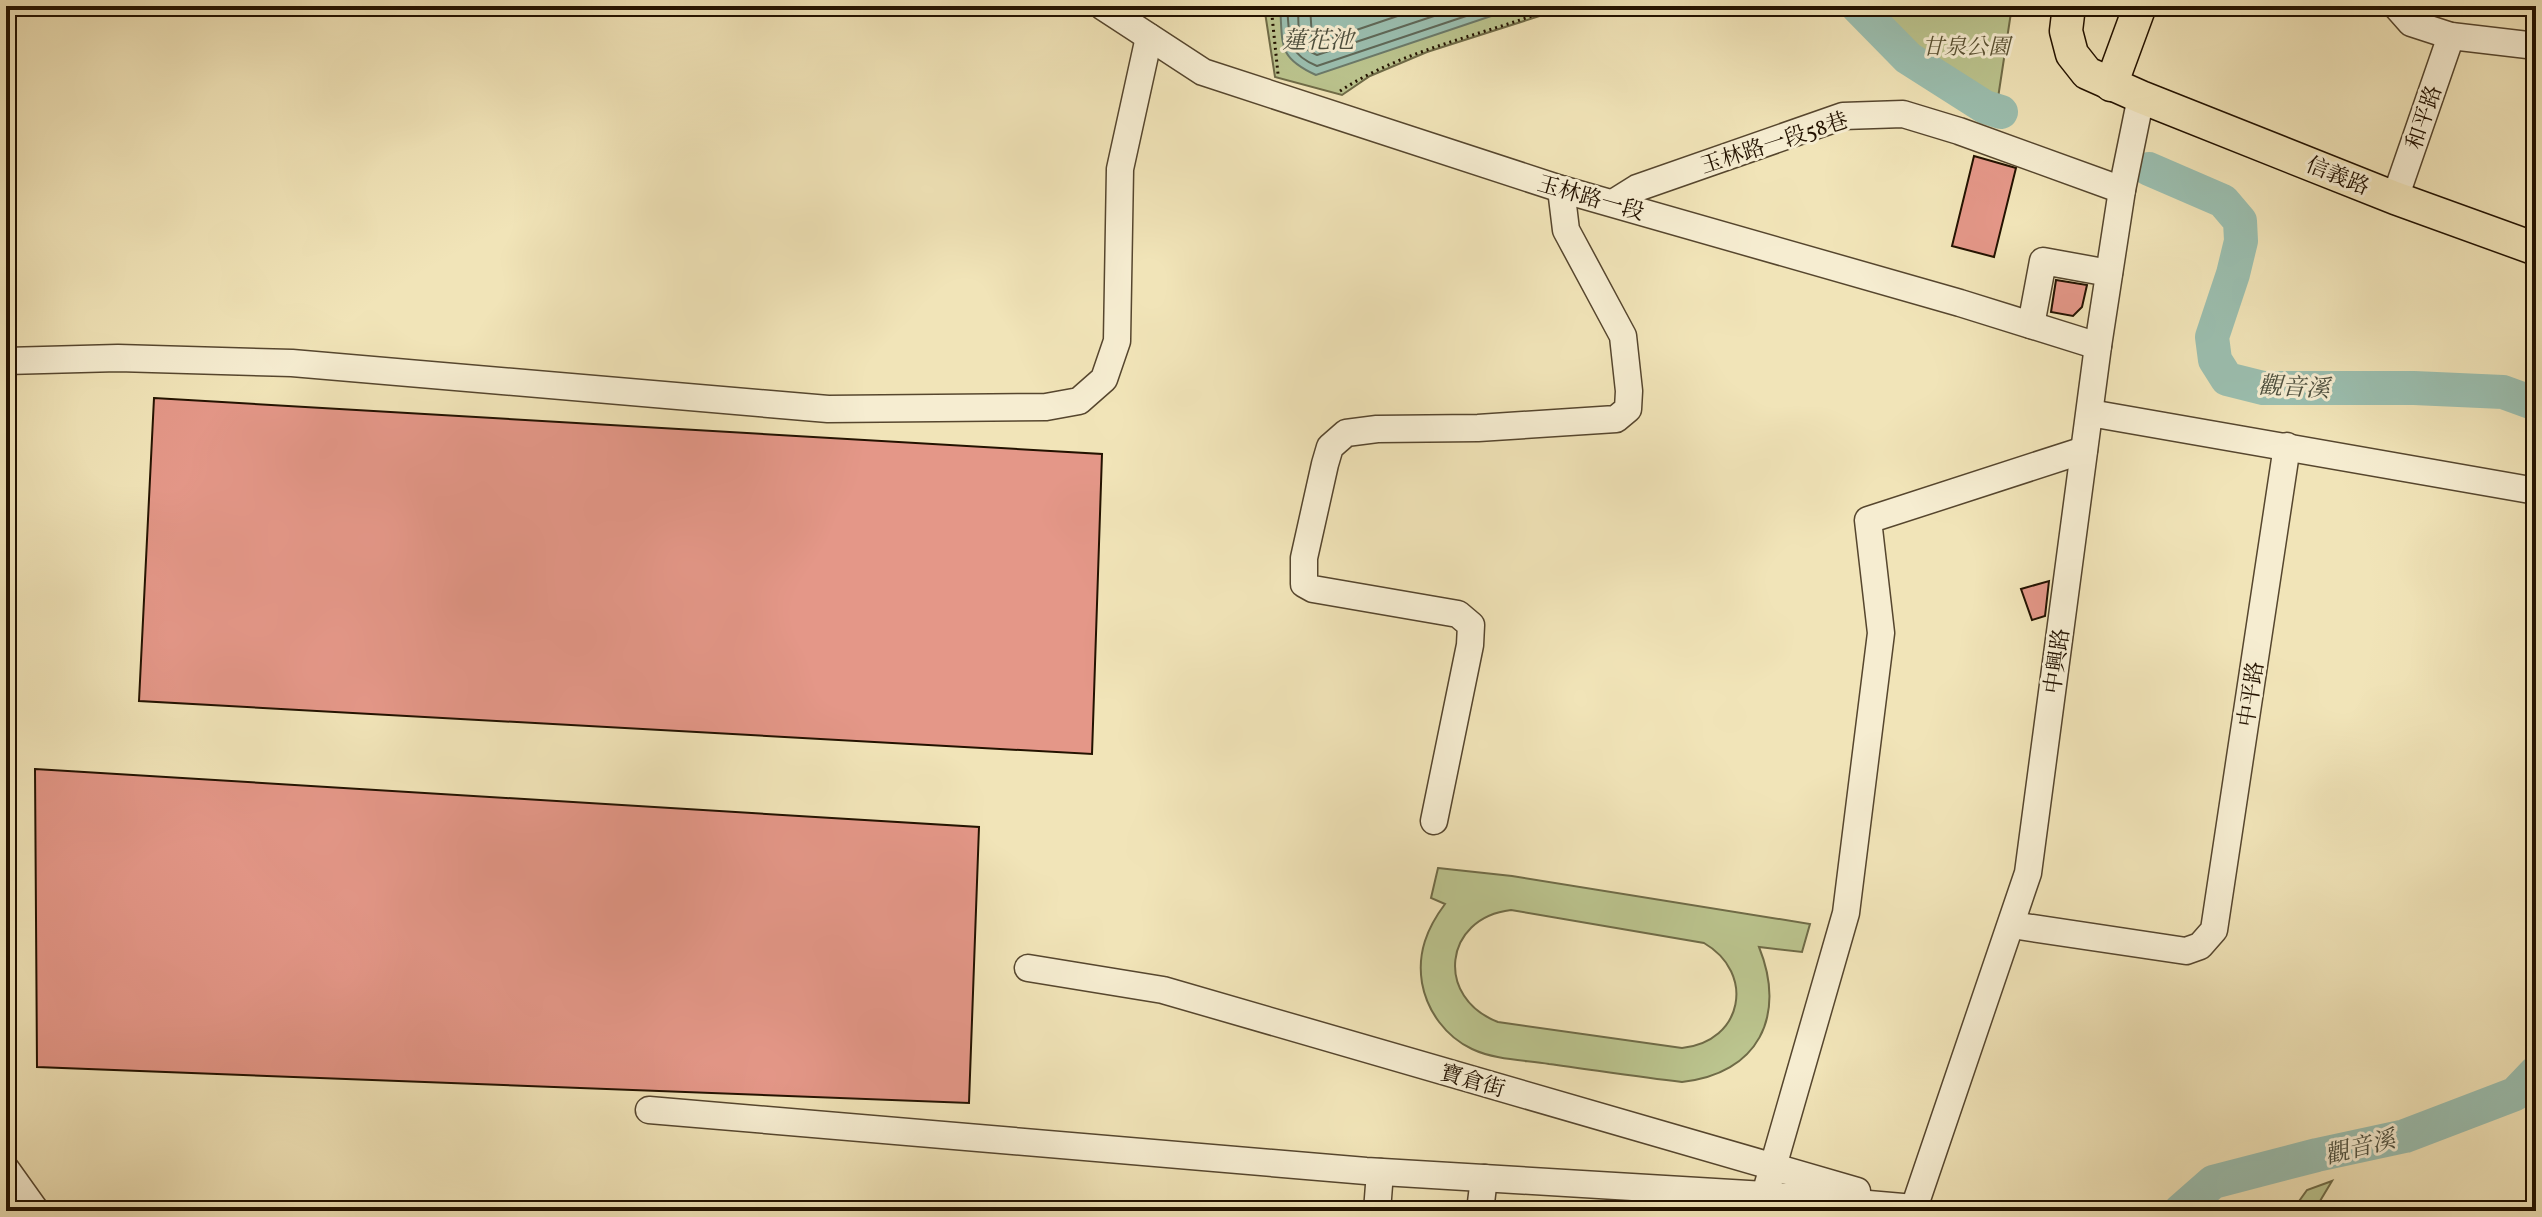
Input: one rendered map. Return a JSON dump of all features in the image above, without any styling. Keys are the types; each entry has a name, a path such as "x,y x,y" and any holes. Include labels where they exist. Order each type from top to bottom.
{"main road":[{"name":"信義路","path":"2069,6 2066,31 2072,54 2087,73 2395,198 2536,249"},
{"path":"2111,85 2140,6"}],"street":[{"name":"玉林路一段","path":"1102,6 1203,72 1561,189 2098,346"},
{"path":"2396,6 2411,23 2451,36 2536,46"},
{"name":"和平路","path":"2395,198 2451,36"},
{"path":"6,361 118,358 292,363 828,409 1046,407 1079,401 1104,379 1117,341 1120,169 1149,37"},
{"name":"中興路","path":"1913,1209 2028,873 2098,346 2122,190 2141,97"},
{"name":"玉林路一段58巷","path":"1613,203 1637,188 1843,116 1903,114 2122,190"},
{"path":"1434,821 1470,645 1471,625 1458,614 1313,589 1304,584 1304,558 1330,447 1346,433 1616,419 1628,409 1623,336 1566,230 1561,189"},
{"path":"2031,325 2043,261 2109,273"},
{"path":"2090,413 2536,491"},
{"name":"中平路","path":"2012,925 2186,951 2200,946 2214,930 2287,446"},
{"path":"1765,1195 1846,913 1881,633 1868,520 2084,450"},
{"name":"寶倉街","path":"1028,968 1163,990 1913,1209"},
{"path":"649,1110 1380,1172 1765,1195 1913,1209"},
{"path":"6,1169 36,1211"},
{"path":"1377,1211 1380,1172"},
{"path":"1480,1211 1484,1178"}],"path":[{"path":"1271,6 1278,70"},
{"path":"1326,111 1340,92 1368,74 1425,49 1559,6"}],"green space":[{"name":"蓮花池","path":"1264,6 1571,6 1427,52 1370,76 1342,95 1275,77"},
{"name":"甘泉公園","path":"1857,6 2012,6 1996,111 1908,58"},
{"path":"1438,868 1512,876 1810,924 1802,952 1759,947 1767,972 1767,1018 1760,1037 1747,1054 1730,1067 1708,1077 1682,1082 1500,1058 1481,1053 1454,1038 1433,1013 1422,983 1422,951 1433,922 1445,904 1431,898","holes":["1511,910 1704,943 1720,956 1731,971 1736,988 1735,1004 1729,1020 1718,1033 1703,1043 1682,1048 1498,1022 1478,1011 1464,996 1456,978 1455,960 1460,943 1471,928 1488,916"]},
{"path":"2332,1181 2314,1211 2292,1211 2307,1190"}],"water":[{"name":"蓮花池","path":"1280,6 1521,6 1316,75 1288,56 1282,40"}],"building":[{"path":"1974,156 2016,168 1994,257 1952,246"},
{"path":"2056,280 2087,285 2082,307 2073,316 2051,312"},
{"path":"154,398 1102,454 1092,754 139,701"},
{"path":"2049,581 2045,616 2032,620 2021,589"},
{"path":"35,769 979,827 969,1103 37,1067"}],"waterway":[{"name":"觀音溪","path":"1857,6 1908,58 1985,107 2001,112"},
{"name":"觀音溪","path":"2149,169 2223,201 2240,221 2241,241 2212,337 2215,360 2227,379 2263,388 2414,388 2503,392 2536,404"},
{"name":"觀音溪","path":"2180,1211 2213,1182 2405,1136 2515,1094 2536,1072"}]}
